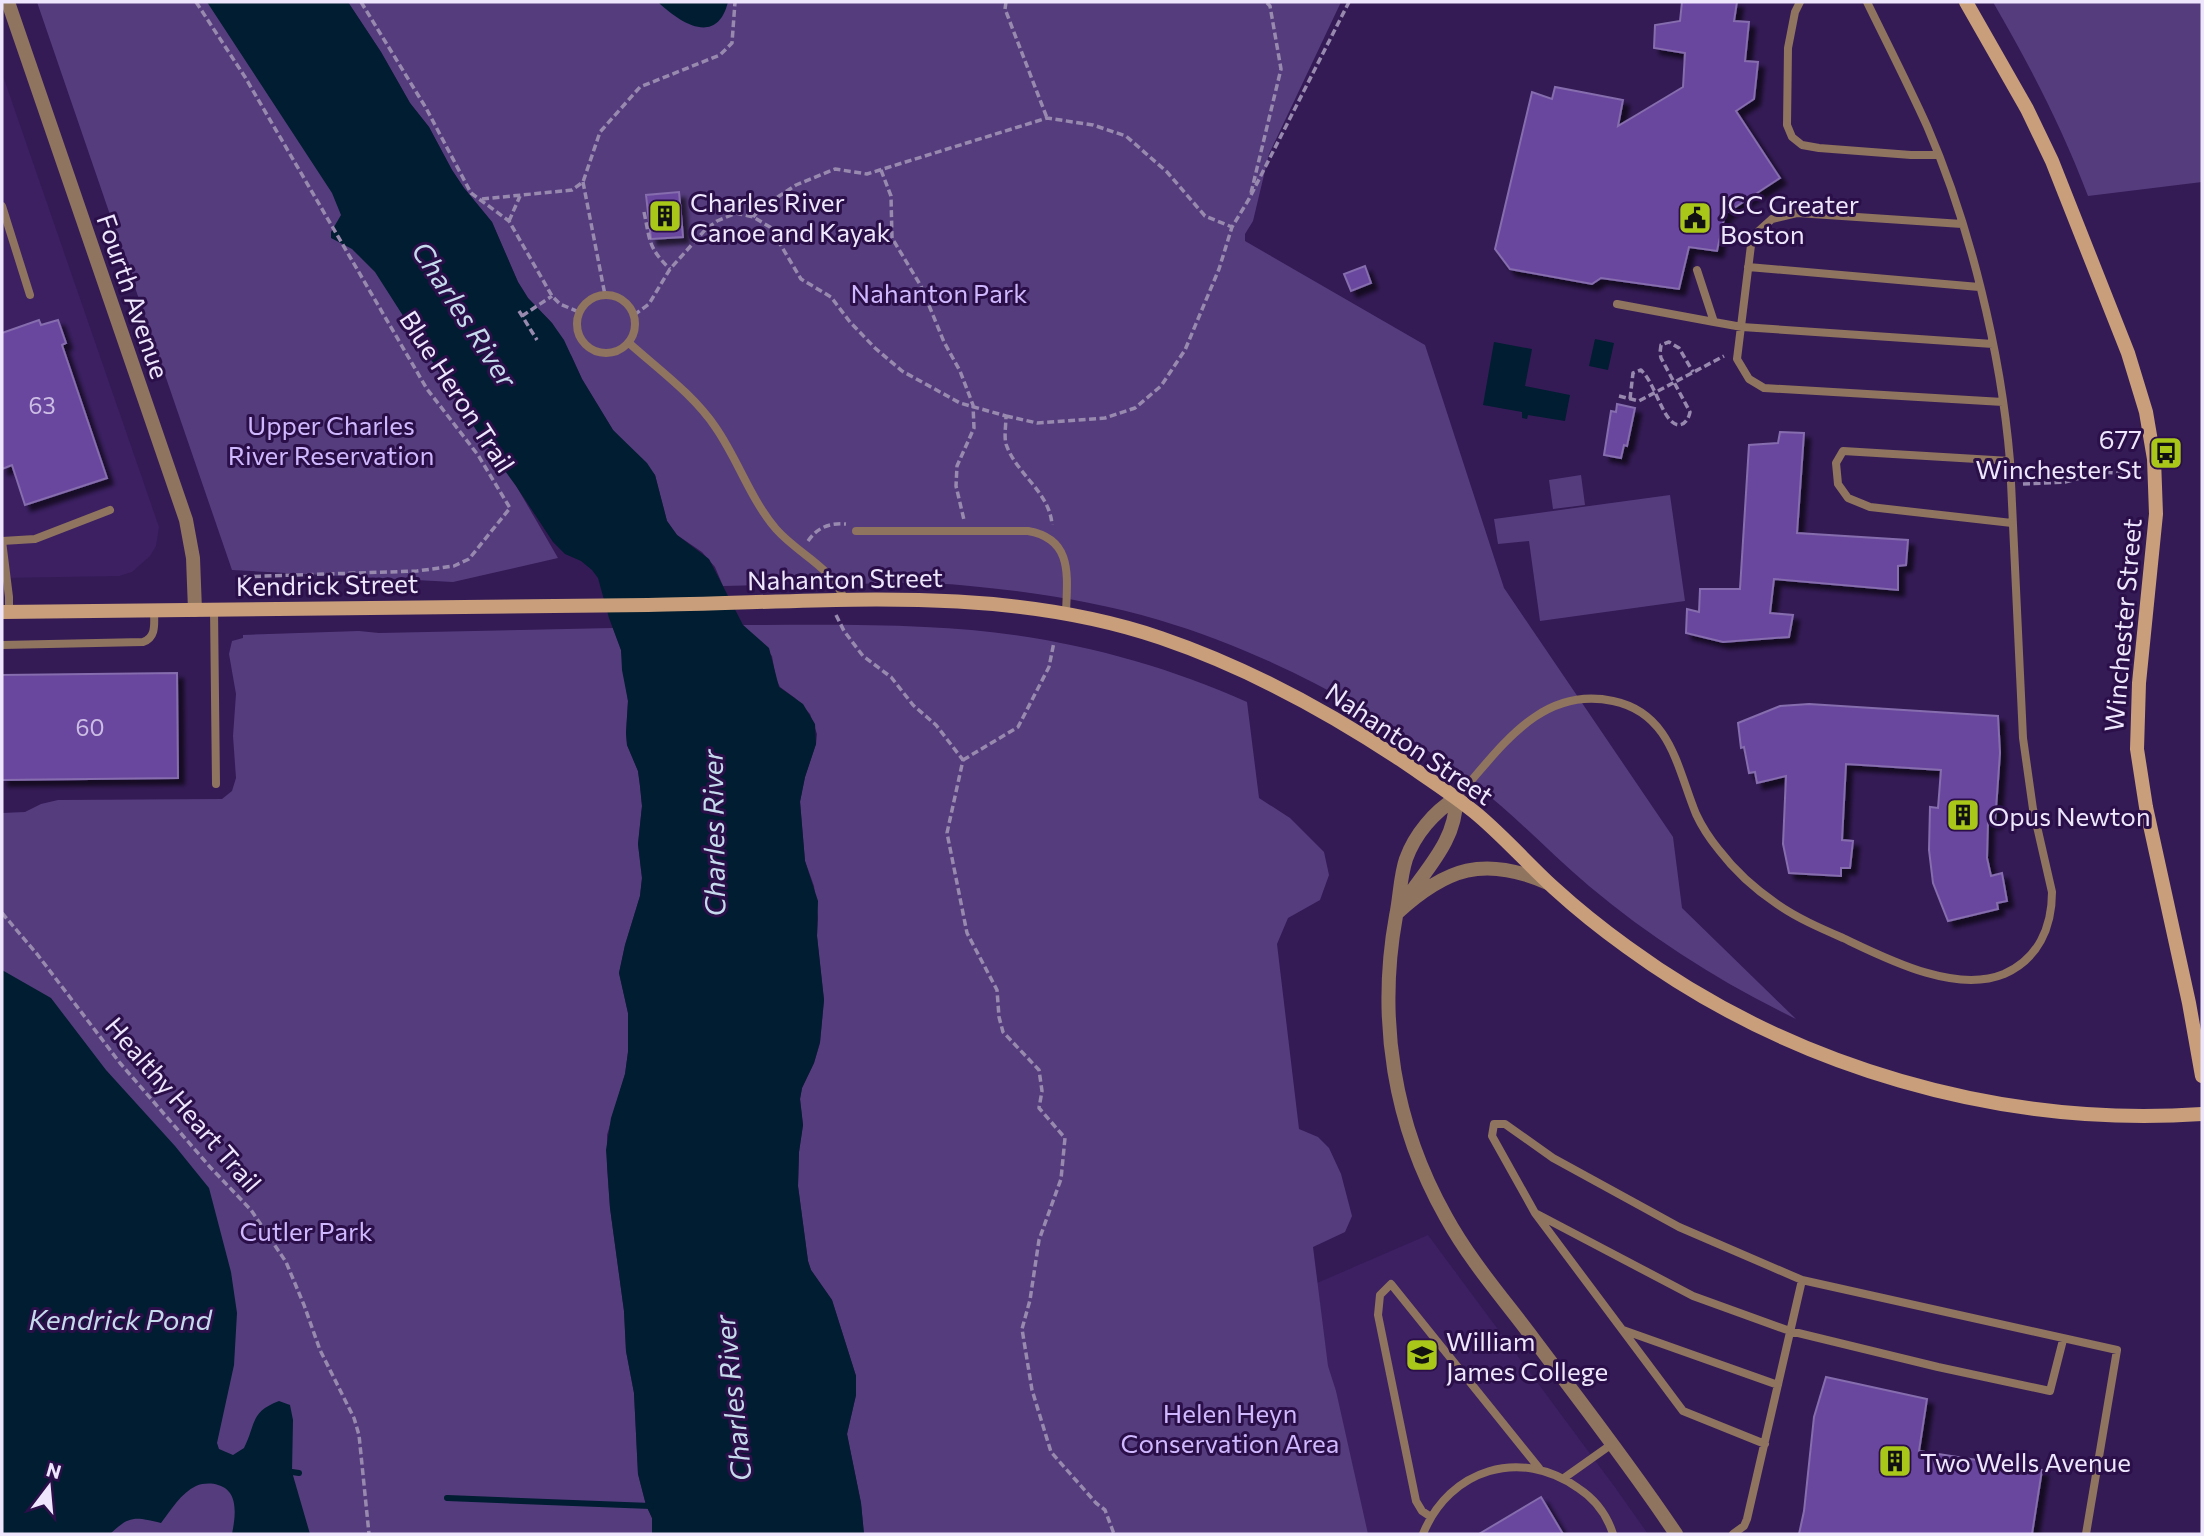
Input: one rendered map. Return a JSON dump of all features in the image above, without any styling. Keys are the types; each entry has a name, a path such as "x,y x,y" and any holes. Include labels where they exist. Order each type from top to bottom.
{"main road":[{"name":"Winchester Street","path":"1966,2 2027,109 2062,186 2135,374 2149,428 2156,477 2155,524 2138,683 2137,749 2146,807 2189,1003 2202,1076"},
{"name":"Nahanton Street","path":"653,605 961,601 1066,614 1163,639 1249,674 1370,740 1455,798 1494,830 1549,883 1623,944 1672,978 1763,1028 1851,1065 1953,1095 2034,1109 2117,1115 2202,1114"},
{"name":"Kendrick Street","path":"5,612 653,605"}],"street":[{"name":"Fourth Avenue","path":"8,2 186,520 193,558 195,610"},
{"path":"1397,913 1451,832 1455,798"},
{"path":"1455,798 1434,816 1410,850 1404,867 1390,948 1387,983 1389,1034 1399,1101 1418,1160 1438,1203 1461,1242 1676,1534"},
{"path":"1397,913 1436,882 1454,873 1472,869 1492,868 1515,872 1549,883"}],"lane":[{"path":"1800,2 1795,12 1788,48 1787,125 1792,137 1802,145 1818,148 1938,155"},
{"path":"1455,798 1519,729 1538,713 1560,703 1580,699 1619,702 1642,713 1661,730 1672,749 1697,815 1708,836 1743,876 1779,906 1807,922 1870,951 1936,975 1968,980 1984,979 2015,969 2037,949 2045,934 2052,892 2033,808 2023,738 2010,461 1993,344 1962,224 1938,155 1867,2"},
{"path":"2,206 30,295"},
{"path":"1962,224 1797,213 1772,219 1752,237 1737,359 1749,379 1764,388 2003,402"},
{"path":"1748,267 1979,287"},
{"path":"1697,270 1714,322"},
{"path":"605,295 623,300 634,315 634,334 629,343 613,352 595,351 587,346 578,330 579,312 590,300 605,295"},
{"path":"1617,304 1742,327 1993,344"},
{"path":"629,343 710,419 770,521 782,536 835,580 838,601"},
{"path":"2010,461 1843,451 1836,463 1838,484 1847,498 1870,507 2012,523"},
{"path":"5,612 2,541 42,537 110,510"},
{"path":"856,531 1028,531 1050,537 1059,547 1064,561 1066,614"},
{"path":"214,609 216,784"},
{"path":"2,645 143,642 151,638 154,610"},
{"path":"1765,1444 1683,1411 1535,1213 1492,1136 1494,1124 1505,1124 1553,1157 1679,1227 1802,1280 2063,1340 2118,1350 2086,1534"},
{"path":"1535,1213 1693,1296 1790,1331 1938,1367 2050,1391 2063,1340"},
{"path":"1733,1534 1746,1523 1802,1280"},
{"path":"1431,1517 1418,1506 1414,1495 1378,1315 1380,1296 1391,1284 1539,1468"},
{"path":"1622,1329 1778,1385"},
{"path":"1564,1478 1612,1444"},
{"path":"1423,1534 1431,1517 1446,1497 1460,1485 1491,1471 1510,1467 1539,1468 1564,1478 1597,1504 1613,1534"}],"path":[{"name":"Blue Heron Trail","path":"196,2 245,77 427,389 478,455 510,508 468,559 454,566 417,571 236,577"},
{"path":"361,2 426,108 471,193 509,221 552,296 560,304 579,312"},
{"path":"605,295 583,182 600,132 640,86 720,55 732,43 735,2"},
{"path":"1006,2 1005,9 1047,118"},
{"path":"1250,199 1280,69 1270,6 1266,2"},
{"path":"634,315 649,304 670,269 706,229 717,220 736,213 770,226 800,279 831,297 850,322 902,371 941,394 1006,416 1037,423 1105,418 1135,408 1161,386 1185,350 1219,269 1232,228 1250,199 1349,2"},
{"path":"752,217 796,185 835,169 867,174 1047,118 1093,125 1126,136 1167,172 1205,216 1232,228"},
{"path":"881,170 891,196 892,238 920,286 973,405 974,428 957,466 956,486 965,531"},
{"path":"480,200 572,190 583,182"},
{"path":"509,221 520,196"},
{"path":"645,212 650,245 670,269"},
{"path":"522,316 552,296"},
{"path":"519,311 537,340"},
{"path":"1630,399 1631,380 1637,370 1641,370 1670,420 1678,425 1684,424 1690,412 1660,353 1661,345 1669,342 1677,345 1693,372"},
{"path":"1619,396 1639,401 1738,350"},
{"path":"1006,416 1006,443 1020,468 1046,502 1052,520 1050,537"},
{"path":"2011,485 2065,482 2103,472 2156,477"},
{"path":"800,551 821,527 838,523 846,524 856,531"},
{"path":"838,601 844,631 863,656 891,677 913,705 936,725 963,761"},
{"path":"1054,642 1049,667 1018,727 963,761 947,833 967,933 997,990 1003,1032 1040,1070 1042,1091 1039,1108 1065,1138 1060,1179 1039,1240 1030,1300 1022,1329 1032,1390 1051,1452 1105,1510 1114,1534"},
{"name":"Healthy Heart Trail","path":"2,913 37,954 120,1063 251,1210 285,1262 320,1349 354,1418 359,1435 369,1534"}],"shaded area":[{"path":"2,73 159,527 156,546 150,556 132,572 119,576 2,578"},
{"name":"William James College","path":"1428,1235 1648,1534 1348,1534 1317,1283"}],"green space":[{"name":"Upper Charles River Reservation","path":"37,2 229,2 558,558 453,582 232,570"},
{"name":"Nahanton Park","path":"348,2 1341,2 1269,154 1253,221 1245,234 1245,241 1425,345 1504,588 1673,837 1682,908 1796,1019 1715,975 1638,924 1589,886 1492,798 1403,734 1285,668 1243,650 1159,620 1065,598 1018,591 927,583 723,586 715,567 702,552 677,535 667,521 655,475 613,430 552,323 528,298 518,282 492,222 452,170 429,127 410,103"},
{"path":"1993,2 2202,2 2202,182 2088,196 2045,97"},
{"path":"1581,475 1585,505 1553,509 1549,480"},
{"path":"1670,495 1685,601 1540,621 1529,541 1498,544 1494,519"},
{"name":"Helen Heyn Conservation Area","path":"743,625 902,626 1008,634 1090,649 1130,660 1209,686 1247,702 1259,798 1290,818 1324,852 1329,875 1320,900 1288,918 1277,944 1299,1129 1318,1137 1329,1148 1341,1174 1352,1216 1345,1232 1313,1247 1328,1366 1368,1534 864,1534 861,1503 847,1434 856,1395 856,1376 832,1300 811,1270 808,1261 798,1186 803,1125 800,1099 820,1043 824,1000 817,936 818,918 814,886 805,861 800,801 817,734 810,714 780,687 772,656"},
{"name":"Cutler Park","path":"613,628 621,650 628,701 627,745 638,771 640,786 642,806 638,844 642,878 640,896 619,973 628,1013 628,1052 625,1074 607,1135 607,1167 624,1311 626,1351 634,1393 638,1474 652,1518 652,1534 2,1534 2,813 25,812 58,800 222,799 232,791 236,778 233,736 236,694 229,654 232,641 243,638 243,635"}],"water":[{"name":"Charles River","path":"207,2 348,2 410,103 429,127 452,170 492,222 518,282 528,298 564,340 582,379 613,430 647,463 655,475 667,521 677,535 709,559 743,625 769,648 779,687 803,704 815,724 816,744 800,802 805,861 818,901 817,936 824,1000 820,1042 800,1099 803,1125 798,1186 808,1261 811,1270 832,1300 856,1376 856,1395 847,1434 861,1503 864,1534 652,1534 652,1518 638,1474 634,1393 626,1351 606,1150 611,1118 625,1074 628,1052 628,1013 619,973 640,896 642,878 638,844 642,806 638,771 627,745 628,701 621,650 598,578 581,561 565,554 553,542 480,436 375,272 352,249 331,238 331,232 341,215 332,193"},
{"path":"658,2 728,2 723,16 716,24 698,27 677,17"},
{"path":"1595,339 1614,343 1608,370 1589,366"},
{"path":"1494,342 1532,349 1525,386 1570,395 1565,421 1528,415 1527,419 1522,418 1522,412 1483,405"},
{"name":"Kendrick Pond","path":"2,970 51,998 106,1070 209,1188 231,1272 237,1313 234,1365 217,1443 219,1449 233,1455 244,1448 258,1414 279,1401 290,1405 293,1420 292,1472 310,1534 232,1534 235,1513 230,1493 216,1484 202,1484 186,1493 161,1523 133,1519 123,1523 110,1534 2,1534"}],"building":[{"name":"JCC Greater Boston","path":"1682,2 1737,2 1734,21 1749,22 1745,61 1758,62 1754,99 1736,111 1780,178 1725,214 1717,251 1689,247 1679,289 1601,278 1592,284 1510,269 1495,249 1532,92 1552,99 1555,87 1623,100 1618,126 1683,87 1685,53 1654,48 1655,25 1680,21"},
{"name":"Charles River Canoe and Kayak","path":"679,192 683,237 651,239 646,195"},
{"path":"1365,266 1371,283 1351,291 1344,274"},
{"path":"39,320 41,325 58,320 66,343 62,345 107,478 25,505 12,465 2,469 2,333"},
{"path":"1617,404 1635,408 1627,446 1624,445 1621,458 1604,455 1611,411 1616,412"},
{"path":"1780,432 1804,433 1797,533 1908,540 1906,565 1898,566 1898,590 1774,579 1770,613 1793,615 1789,637 1723,642 1686,633 1687,609 1699,612 1700,589 1740,589 1749,445 1778,443"},
{"path":"177,673 178,778 2,780 2,675"},
{"name":"Opus Newton","path":"1809,704 1998,716 2000,753 1995,823 1988,822 1987,858 1991,876 2002,873 2007,901 1997,903 1998,909 1948,921 1933,883 1929,850 1930,807 1938,808 1941,770 1846,764 1842,840 1853,841 1850,868 1841,868 1841,876 1789,873 1783,844 1786,776 1757,783 1755,772 1749,773 1744,747 1741,748 1738,723 1780,706"},
{"name":"Two Wells Avenue","path":"1826,1377 1927,1399 1919,1451 2042,1470 2032,1534 1799,1534 1814,1417"},
{"path":"1541,1497 1563,1534 1479,1534"}],"waterway":[{"path":"292,1472 299,1473"},
{"path":"447,1498 651,1506"}],"place":[{"name":"Charles River Canoe and Kayak","path":"665,216"},
{"name":"JCC Greater Boston","path":"1695,218"},
{"name":"677 Winchester St","path":"2166,453"},
{"name":"Opus Newton","path":"1963,815"},
{"name":"William James College","path":"1422,1355"},
{"name":"Two Wells Avenue","path":"1895,1461"}]}
